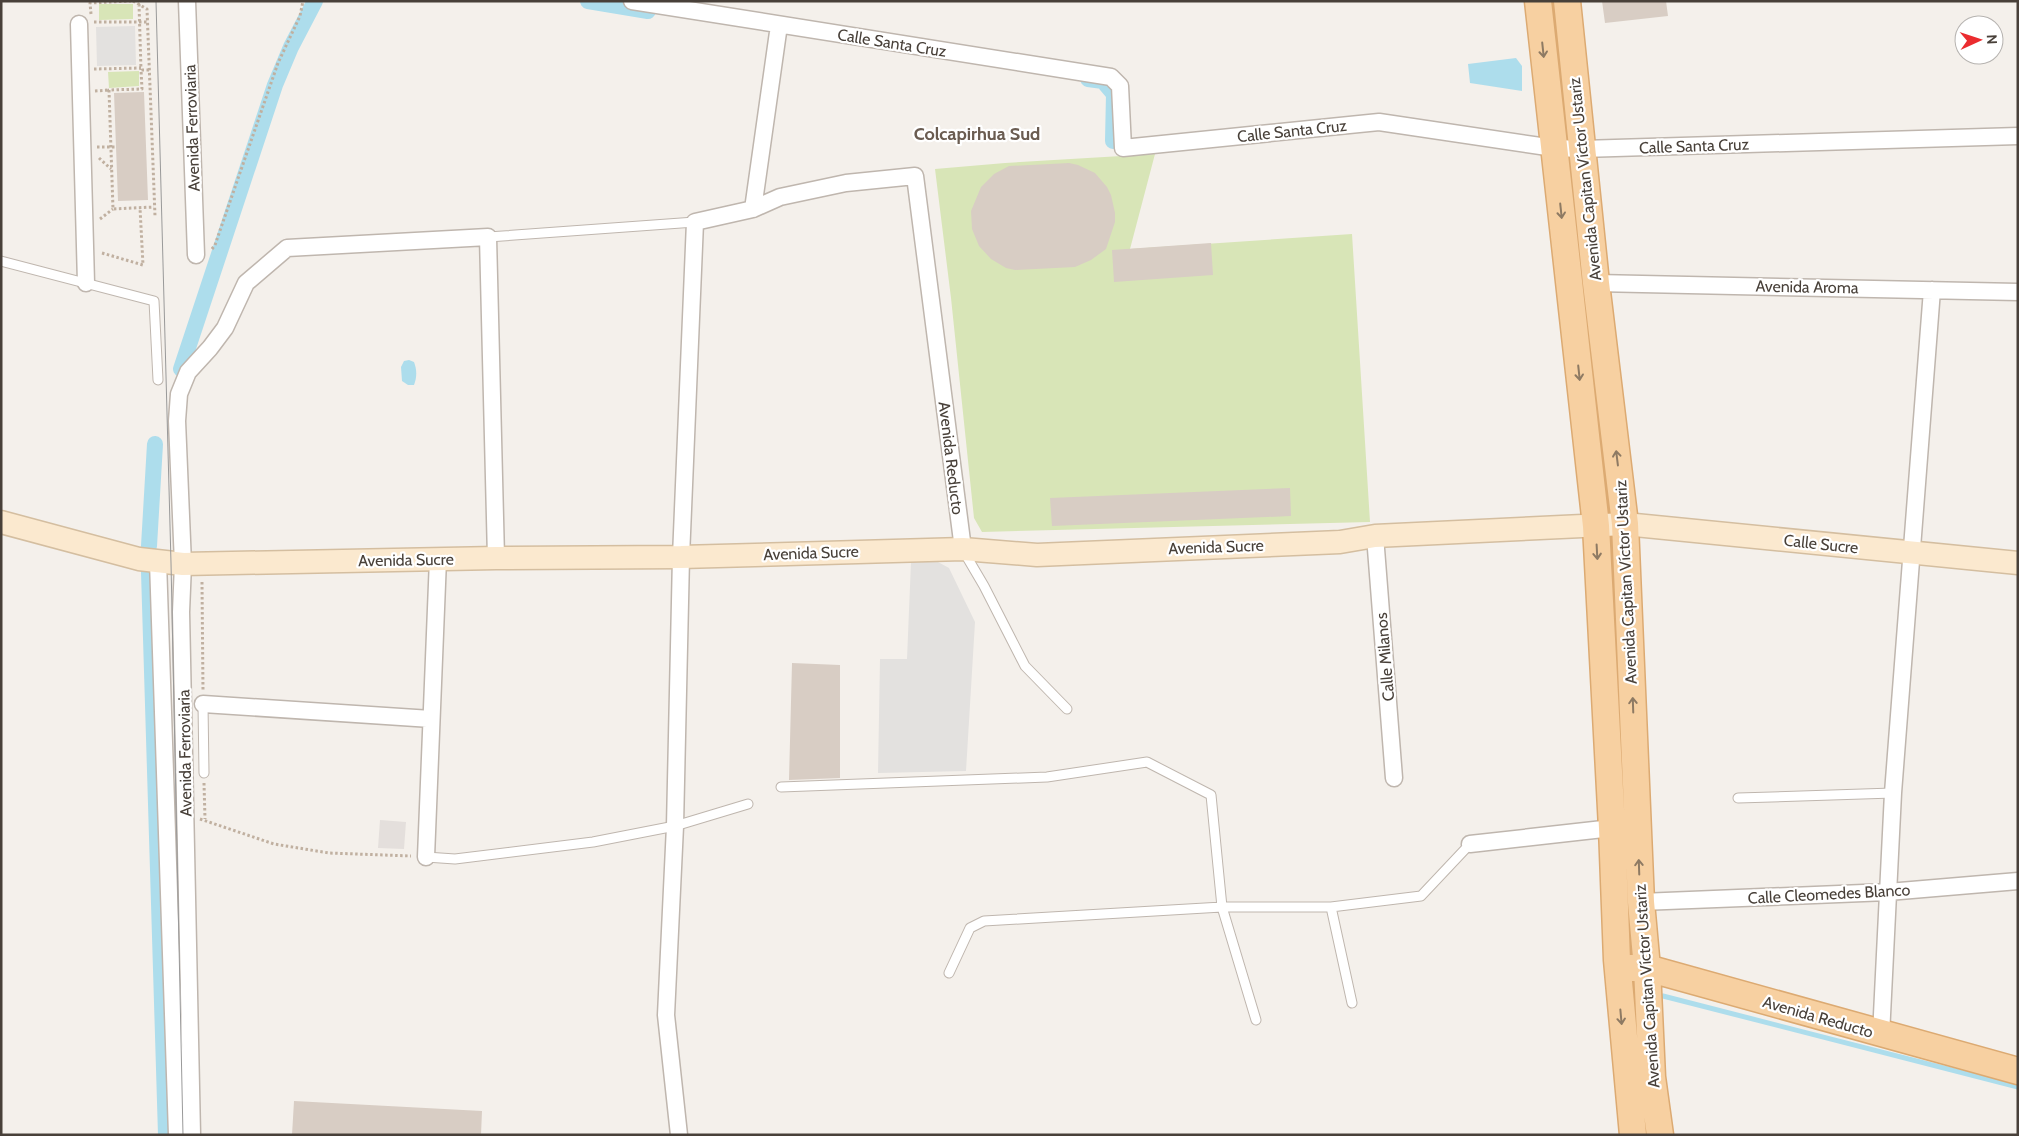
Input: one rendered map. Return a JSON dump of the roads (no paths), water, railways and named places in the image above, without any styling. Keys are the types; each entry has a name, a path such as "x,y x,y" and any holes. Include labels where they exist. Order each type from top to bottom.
{"main road":[{"name":"Avenida Capitan Víctor Ustariz","path":"1538,1 1596,526 1618,968 1633,1135"},
{"name":"Avenida Capitan Víctor Ustariz","path":"1567,1 1596,283 1625,524 1641,902 1647,968 1652,1077 1660,1135"},
{"name":"Avenida Reducto","path":"1618,968 1647,968 1881,1035 2018,1071"}],"street":[{"name":"Avenida Ferroviaria","path":"187,1 196,255"},
{"name":"Calle Santa Cruz","path":"632,1 1111,77 1120,86 1123,148 1379,122 1554,148 1582,149 2018,136"},
{"path":"85,23 86,283"},
{"path":"678,1135 666,1015 675,826 681,557 695,222 753,209 778,25"},
{"name":"Avenida Reducto","path":"753,209 780,197 846,183 915,176 962,549"},
{"name":"Avenida Ferroviaria","path":"192,1135 187,817 181,612 192,564 177,421 180,394 188,372 225,328 246,283 287,248 488,237"},
{"path":"488,237 496,558"},
{"name":"Avenida Aroma","path":"1596,283 2018,292"},
{"path":"1881,1035 1893,793 1932,290"},
{"name":"Avenida Sucre","path":"1,522 139,559 192,564 496,558 681,557 962,549 1037,555 1340,542 1375,536 1625,524"},
{"name":"Calle Sucre","path":"1625,524 2018,563"},
{"name":"Calle Milanos","path":"1375,536 1394,778"},
{"path":"426,857 438,559"},
{"name":"Avenida Ferroviaria","path":"158,561 177,1135"},
{"path":"203,704 431,719"},
{"path":"1470,844 1612,828"},
{"name":"Calle Cleomedes Blanco","path":"1641,902 1888,892 2018,881"}],"lane":[{"path":"488,237 695,222"},
{"path":"1,261 154,301 158,380"},
{"name":"Avenida Reducto","path":"962,549 984,586 1025,666 1067,709"},
{"path":"203,704 204,773"},
{"path":"781,787 1047,777 1147,762 1211,795 1222,907 1256,1020"},
{"path":"1738,798 1893,793"},
{"path":"426,857 455,859 583,843 675,826 748,804"},
{"path":"949,973 970,928 984,921 1222,907 1332,907 1421,896 1470,844"},
{"path":"1332,907 1352,1003"}],"water":[{"path":"1516,58 1522,66 1522,91 1470,83 1468,64"},
{"path":"404,361 414,362 416,368 414,385 408,385 402,381 401,367"}],"waterway":[{"path":"181,369 275,85 291,47 315,1"},
{"path":"588,1 648,11"},
{"path":"1088,79 1103,81 1114,94 1113,141"},
{"path":"149,546 155,444"},
{"path":"149,572 166,1135"},
{"path":"1663,996 2018,1087"}],"tram line":[{"path":"156,1 171,563 183,1135"}],"district":[{"name":"Colcapirhua Sud","path":"977,134"}]}
